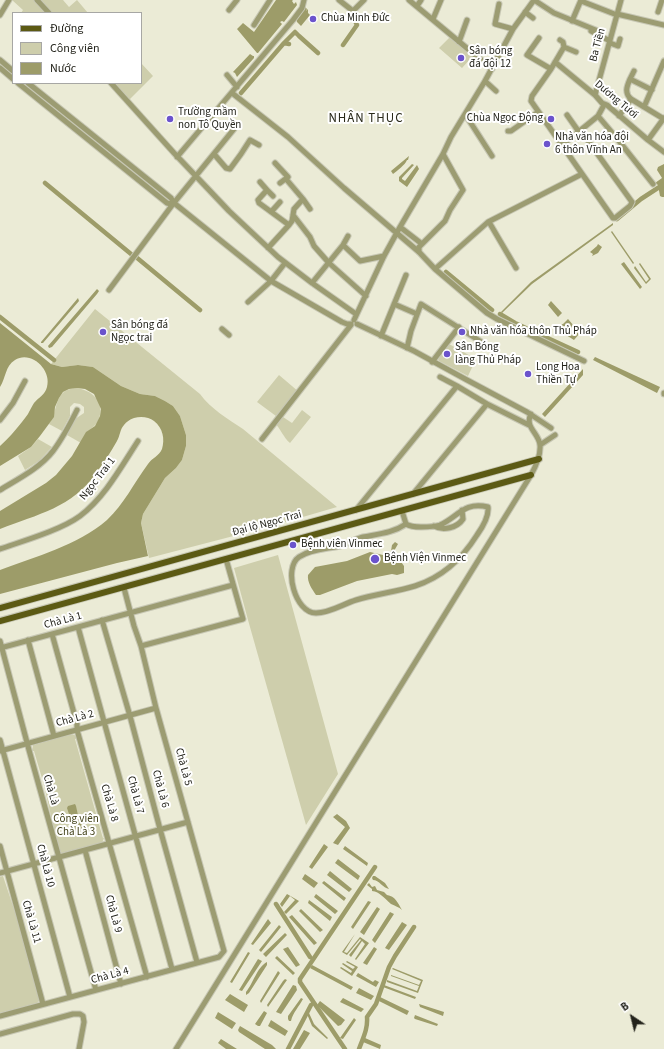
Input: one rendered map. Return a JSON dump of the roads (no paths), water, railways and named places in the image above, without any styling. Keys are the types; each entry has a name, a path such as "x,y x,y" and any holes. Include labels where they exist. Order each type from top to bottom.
{"main road":[{"name":"Đại lộ Ngọc Trai","path":"0,608 538,459"},
{"name":"Đại lộ Ngọc Trai","path":"0,621 531,475"},
{"path":"295,526 299,539"}],"street":[{"path":"0,15 9,0"},
{"path":"37,0 48,12"},
{"path":"229,10 237,0"},
{"path":"254,25 270,0"},
{"path":"177,157 302,8 303,0"},
{"path":"340,0 353,11 364,0"},
{"path":"409,0 492,68"},
{"path":"417,6 422,0"},
{"path":"433,19 439,9 441,0"},
{"path":"262,439 353,323 384,256 400,227 485,81 513,29 534,0 549,11 598,31"},
{"path":"572,21 581,0 617,14 664,25"},
{"name":"Ba Tiền","path":"595,95 621,0"},
{"path":"658,12 662,0"},
{"path":"499,4 495,24 513,29"},
{"path":"525,12 533,18"},
{"path":"459,42 467,20"},
{"path":"579,26 618,46 620,40"},
{"path":"539,38 527,55 551,69"},
{"path":"560,40 563,42 564,47 531,98 531,102 613,218 615,218 630,206 632,202 567,115"},
{"path":"564,47 576,52"},
{"path":"0,60 12,70"},
{"path":"644,107 664,61"},
{"name":"Dương Tươi","path":"555,62 595,95 604,105 607,105 664,152"},
{"path":"0,68 12,77"},
{"path":"634,71 628,85 628,96 664,118 648,140"},
{"path":"227,75 237,87"},
{"path":"630,79 652,90"},
{"path":"485,81 496,91"},
{"path":"19,84 167,203 174,203"},
{"path":"29,84 171,198 174,203 270,281 346,324 353,323 408,348 531,414 551,428"},
{"path":"112,84 177,157 229,211 272,246 285,263 312,284 356,314"},
{"path":"232,93 288,137 419,252 435,269 490,316 584,361"},
{"path":"619,116 631,99"},
{"path":"561,146 598,116 604,105"},
{"path":"508,131 511,131 538,112"},
{"path":"465,114 492,156"},
{"path":"598,116 616,136 653,184"},
{"path":"109,290 174,203 234,129"},
{"path":"214,154 226,168 230,169 250,140 259,145"},
{"path":"419,252 419,247 445,221 463,190 443,154"},
{"path":"275,163 288,177 286,179 310,209"},
{"path":"435,269 489,222 582,174"},
{"path":"280,183 286,179"},
{"path":"260,182 273,196"},
{"path":"267,190 258,200 259,203 289,225"},
{"path":"272,246 289,225 294,209 303,199"},
{"path":"271,212 280,202"},
{"path":"293,214 310,237 314,246 329,263 366,296"},
{"path":"489,222 516,268"},
{"path":"400,227 422,244"},
{"path":"312,284 343,245 348,236"},
{"path":"343,245 360,261 384,256"},
{"path":"248,302 270,281 285,263"},
{"path":"381,336 406,275"},
{"path":"394,304 417,314"},
{"path":"408,348 411,331 421,304 483,343"},
{"path":"432,362 459,327"},
{"path":"222,329 229,335"},
{"path":"176,1049 531,475 538,459 540,445 534,431 529,425 487,404 440,377"},
{"path":"0,420 13,403 25,381"},
{"path":"356,510 457,386"},
{"path":"412,495 451,450 487,404"},
{"path":"0,490 32,470 50,454 64,436 78,410"},
{"path":"529,425 531,414"},
{"path":"534,431 538,425"},
{"path":"540,445 555,435"},
{"name":"Ngọc Trai 1","path":"0,549 59,527 79,517 92,505 107,487 138,441"},
{"path":"473,506 488,508 480,531 469,549 452,566 434,578 414,586 374,595 316,613 310,612 300,603 293,587 291,572 294,562 300,557 312,551 340,546 364,537 400,529 406,524 417,527 440,525 462,510 473,506"},
{"path":"402,510 406,524"},
{"path":"434,526 443,529 457,525 463,519 462,510"},
{"path":"141,646 243,619 226,559"},
{"name":"Chà Là 1","path":"1,648 234,585"},
{"name":"Chà Là 5","path":"124,588 224,951"},
{"name":"Chà Là 6","path":"102,620 130,716 197,962"},
{"name":"Chà Là 7","path":"78,627 172,969"},
{"name":"Chà Là 8","path":"52,634 77,724 77,730 147,977"},
{"path":"28,640 54,736"},
{"name":"Chà Là","path":"0,641 27,744 96,990"},
{"name":"Chà Là 2","path":"1,750 156,708"},
{"name":"Chà Là 10","path":"0,740 1,750 70,997"},
{"path":"0,873 188,822"},
{"name":"Chà Là 11","path":"0,846 43,1004"},
{"name":"Chà Là 9","path":"85,850 121,984"},
{"name":"Chà Là 4","path":"0,1016 219,957 224,951"},
{"path":"0,1034 73,1014 80,1014 83,1016 84,1022 79,1049"}],"water":[{"path":"276,0 293,0 292,1 294,4 296,2 297,5 284,22 280,22 282,24 257,53 237,29 243,23 254,32"},
{"path":"305,7 307,9 306,11 308,9 308,13 310,15 301,26 296,19"},
{"path":"250,54 254,56 254,58 237,77 233,72"},
{"path":"409,156 405,164 393,174 391,171"},
{"path":"412,164 414,165 402,179 405,181 417,165 419,169 407,187 399,181 399,177"},
{"path":"664,164 664,197 662,197 660,196 658,185 655,183 662,178 657,170 658,167"},
{"path":"613,223 613,225 532,284 502,313 501,312 531,282"},
{"path":"612,231 634,263 633,264 611,232"},
{"path":"598,244 602,247 598,253 592,256 593,254 590,252"},
{"path":"624,262 642,287 640,289 621,264"},
{"path":"640,263 651,279 646,284 634,268 635,266 646,282 649,279 639,264"},
{"path":"97,289 99,291 97,294 52,347 49,348 48,346"},
{"path":"78,298 79,301 43,343 41,343 41,342"},
{"path":"551,301 562,313 558,317 548,305"},
{"path":"568,319 580,333 574,340 555,328 560,324 563,324"},
{"path":"0,323 51,364 62,367 78,365 93,367 121,386 140,394 155,396 165,401 173,406 180,416 186,435 186,446 182,460 165,478 143,514 141,523 148,556 0,594 0,570 69,544 83,537 107,520 124,500 150,462 161,451 163,441 161,430 154,421 142,417 131,419 123,427 115,445 97,472 77,494 41,514 0,529 0,511 46,483 56,475 72,456 86,432 95,426 100,416 101,409 94,394 85,389 69,389 63,392 55,407 54,417 31,447 0,466 0,446 18,427 34,403 45,392 48,381 43,368 39,363 27,358 21,358 15,360 9,365 0,387"},
{"path":"595,357 660,387 657,393 593,360"},
{"path":"583,369 583,375 545,417 542,414"},
{"path":"395,542 398,544 394,551 394,557 399,559 404,566 404,573 357,581 320,595 316,595 311,588 308,575 315,567 347,561 370,552 383,555 391,551 392,545"},
{"path":"75,804 84,834 79,833 76,837 67,808 68,806"},
{"path":"337,814 346,821 350,828 338,845 333,843 345,827 333,817"},
{"path":"324,844 328,847 312,869 309,867"},
{"path":"345,846 368,863 367,866 343,849"},
{"path":"338,859 360,876 358,880 335,863"},
{"path":"330,871 352,889 349,892 327,875"},
{"path":"305,874 318,883 314,888 302,879"},
{"path":"373,876 385,883 389,889 373,880"},
{"path":"324,881 346,898 344,901 322,883"},
{"path":"369,883 372,887 375,886 377,890 394,898 402,910 391,904 380,894 372,891 372,889 367,885"},
{"path":"287,894 299,901 286,914 284,912 295,900 290,896 282,907 280,904"},
{"path":"316,894 338,911 335,914 314,897"},
{"path":"309,900 332,917 330,921 308,903"},
{"path":"368,901 371,902 353,929 351,927"},
{"path":"377,907 380,909 364,935 360,932"},
{"path":"301,909 323,930 320,932 299,911"},
{"path":"390,912 394,914 375,943 372,940"},
{"path":"292,915 317,943 314,945 289,917"},
{"path":"268,919 271,923 253,945 251,944"},
{"path":"402,922 407,925 389,950 385,948"},
{"path":"279,925 281,927 261,952 259,950"},
{"path":"285,933 287,935 266,957 263,954"},
{"path":"355,934 344,952 347,953 360,937 369,943 356,960 355,959 365,944 362,941 351,957 349,955 361,940 360,939 347,955 342,952"},
{"path":"288,947 300,965 296,967 283,949"},
{"path":"374,947 377,949 367,965 363,963"},
{"path":"248,952 250,953 232,983 230,982"},
{"path":"277,956 295,973 293,975 275,958"},
{"path":"258,959 262,961 242,991 239,990"},
{"path":"347,961 358,967 352,976 340,968 341,967 351,973 352,971 342,964 343,963 353,969 355,967 346,962"},
{"path":"267,962 267,965 249,993 246,995 246,992 260,968"},
{"path":"312,965 353,987 351,990 310,968"},
{"path":"393,968 423,980 418,993 387,982 387,980 417,991 419,986 391,975 419,985 421,981 392,969"},
{"path":"278,971 280,973 261,1003 260,1001"},
{"path":"358,973 373,982 375,980 379,982 376,987 356,976"},
{"path":"285,979 287,980 268,1007 267,1005"},
{"path":"293,985 296,986 297,990 281,1014 276,1012"},
{"path":"384,985 416,997 415,999 383,987"},
{"path":"359,988 374,996 371,1000 356,993"},
{"path":"230,994 248,1005 244,1012 225,1000"},
{"path":"380,997 409,1011 407,1015 379,1001"},
{"path":"301,998 303,999 291,1021 289,1021 288,1016"},
{"path":"343,998 364,1009 361,1012 340,1002"},
{"path":"320,1001 345,1020 341,1025 338,1026 317,1005"},
{"path":"419,1004 444,1012 443,1016 420,1007"},
{"path":"264,1011 267,1013 260,1026 258,1026 255,1024"},
{"path":"218,1012 236,1023 232,1029 215,1018"},
{"path":"309,1013 314,1024 328,1038 327,1039 312,1026 307,1014"},
{"path":"415,1015 438,1024 437,1026 415,1019"},
{"path":"354,1018 356,1020 343,1039 340,1038"},
{"path":"271,1020 288,1031 285,1036 268,1026"},
{"path":"240,1026 272,1045 276,1049 265,1049 239,1032 238,1030"},
{"path":"304,1030 310,1033 300,1049 293,1049"},
{"path":"365,1038 381,1045 380,1049 363,1042"},
{"path":"221,1039 237,1049 226,1049 218,1043"}],"waterway":[{"path":"343,45 357,25 351,13"},
{"path":"284,43 295,32 298,35"},
{"path":"299,36 318,53"},
{"path":"241,93 284,43 289,44"},
{"path":"45,183 131,254"},
{"path":"617,219 641,199 664,184"},
{"path":"136,257 200,310"},
{"path":"446,272 492,310"},
{"path":"500,314 515,323 578,352"},
{"path":"0,317 54,360"},
{"path":"345,1049 300,982 300,979 375,867"},
{"path":"276,904 310,957"},
{"path":"359,1049 364,1037 367,1017 376,1004 389,967 414,927"},
{"path":"288,1049 311,1005"}],"place":[{"name":"Chùa Minh Đức","path":"313,19"},
{"name":"Sân bóng đá đội 12","path":"461,58"},
{"name":"Trường mầm non Tô Quyền","path":"170,119"},
{"name":"Chùa Ngọc Động","path":"551,119"},
{"name":"Nhà văn hóa đội 6 thôn Vĩnh An","path":"547,144"},
{"name":"Sân bóng đá Ngọc trai","path":"103,332"},
{"name":"Nhà văn hóa thôn Thủ Pháp","path":"462,332"},
{"name":"Sân Bóng làng Thủ Pháp","path":"447,354"},
{"name":"Long Hoa Thiền Tự","path":"528,374"},
{"name":"Bệnh viên Vinmec","path":"293,545"},
{"name":"Bệnh Viện Vinmec","path":"375,559"}],"district":[{"name":"NHÂN THỤC","path":"366,119"}],"park label":[{"name":"Công viên Chà Là 3","path":"76,826"}]}
